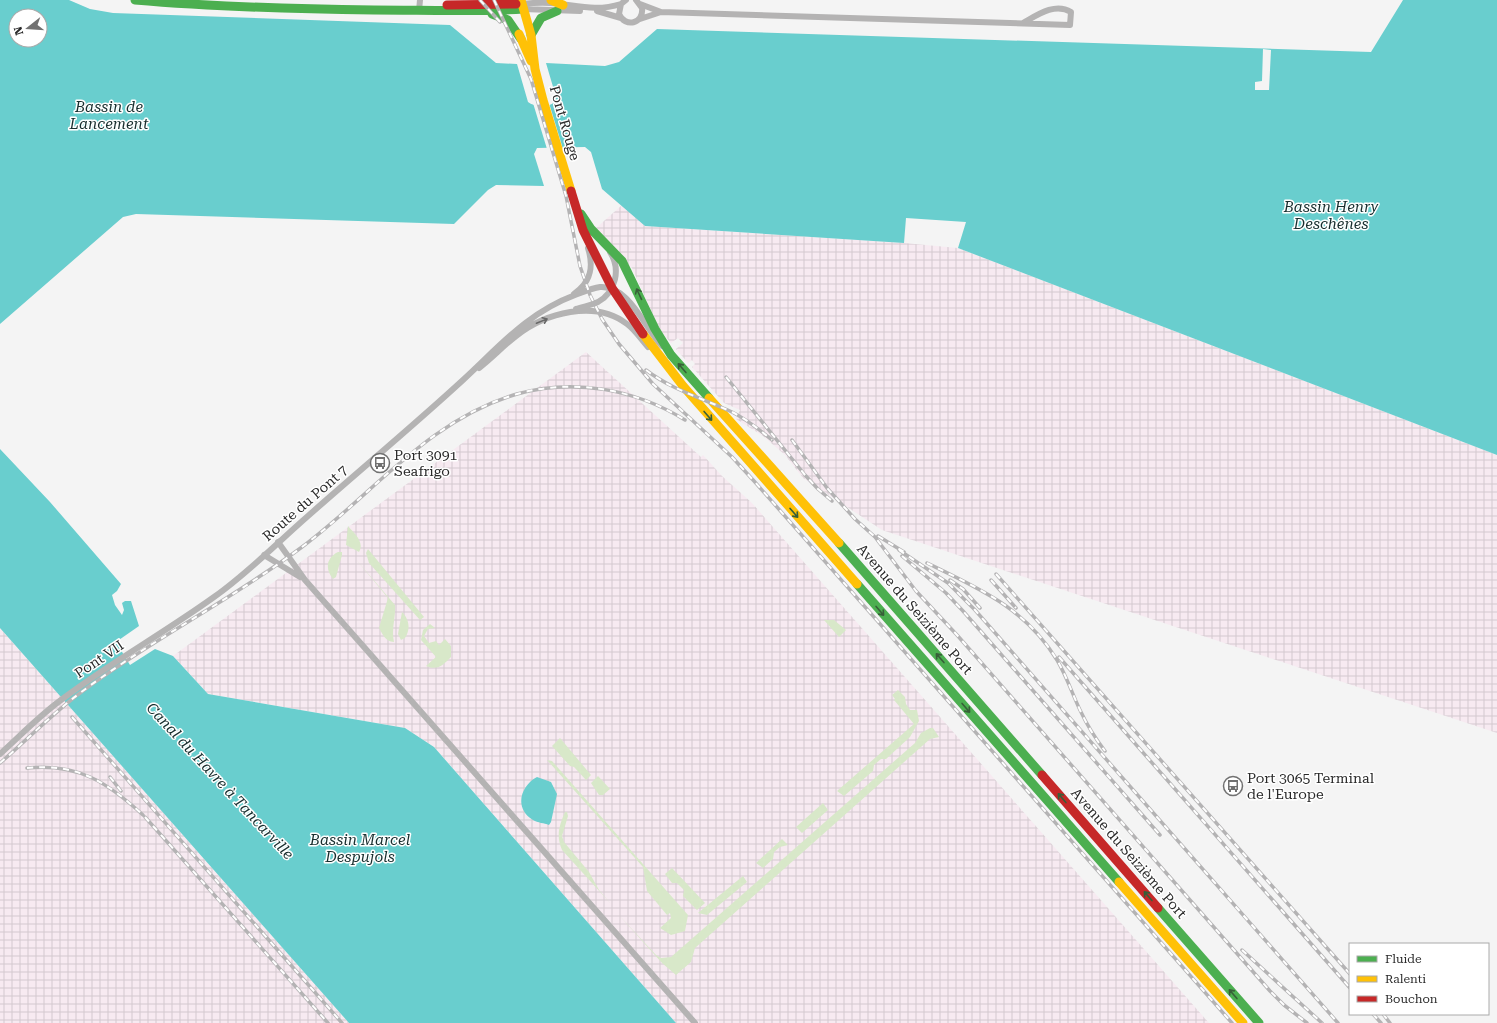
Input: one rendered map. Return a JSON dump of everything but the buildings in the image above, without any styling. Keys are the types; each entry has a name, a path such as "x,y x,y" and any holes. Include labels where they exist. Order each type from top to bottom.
{"main road":[{"path":"135,0 198,5 400,10 465,4 515,4"},
{"path":"465,4 477,0"},
{"path":"530,35 541,18 560,8 551,0"},
{"path":"422,7 491,11 515,4"},
{"path":"515,4 513,19 535,69"},
{"path":"515,4 530,35 535,69"},
{"path":"422,7 500,15 508,20 521,39"},
{"name":"Pont Rouge","path":"535,69 568,183"},
{"name":"Avenue du Seizième Port","path":"568,183 578,218 594,255 612,288 635,324 683,386 1243,1023"},
{"name":"Avenue du Seizième Port","path":"573,198 589,226 622,261 628,270 655,329 671,355 770,465 1259,1023"}],"street":[{"path":"560,8 609,8 623,2"},
{"path":"621,18 619,9 623,2"},
{"path":"638,2 661,12"},
{"path":"638,2 643,12 640,19"},
{"path":"515,4 598,11 621,18 630,23 661,12 1070,25 1071,12 1064,8 1047,10 1023,23"},
{"path":"568,298 586,283 592,271 590,253 578,218"},
{"path":"466,377 530,326 598,302 608,294 615,280 616,264 602,241"},
{"path":"466,377 488,354 522,325 538,314 568,298 595,288 612,288 625,296 654,337 671,355"},
{"path":"564,314 594,311 616,318 627,324 683,386"},
{"name":"Route du Pont 7","path":"153,637 215,596 264,555 466,377"},
{"path":"278,542 305,580 695,1023"},
{"path":"264,555 305,580"},
{"name":"Pont VII","path":"0,754 59,701 153,637"}],"shaded area":[{"path":"622,205 645,226 904,243 958,248 1497,455 1497,733 882,530 803,478 785,455 763,436 736,419 740,410 724,403 692,367 695,364 692,360 688,363 676,349 683,343 678,338 671,343 660,330 632,268 595,229"},
{"path":"586,352 701,457 703,455 722,476 752,503 1209,1023 676,1023 434,747 405,728 208,694 173,656"},
{"path":"0,628 69,706 349,1023 0,1023"}],"green space":[{"path":"348,526 360,541 361,545 359,552 346,545"},
{"path":"368,549 424,617 420,620 369,563 366,553"},
{"path":"338,552 342,552 342,555 336,577 333,579 330,575 328,564 331,557"},
{"path":"354,557 395,605 393,633 394,642 386,639 379,628 388,598"},
{"path":"402,612 408,621 409,628 405,638 401,640 398,634"},
{"path":"824,620 834,620 846,630 839,637"},
{"path":"430,624 435,628 428,629 424,636 429,643 436,641 439,645 445,639 451,646 451,657 443,665 434,668 426,666 436,657 421,640 423,630"},
{"path":"898,690 905,697 906,704 910,710 917,710 919,721 910,737 886,759 881,759 874,765 873,771 844,796 837,791 914,724 894,700 895,699 892,695"},
{"path":"933,728 939,737 930,739 695,948 691,962 676,975 662,963 618,914 656,955 661,958 671,957 915,743 921,733"},
{"path":"560,738 591,775 586,780 574,767 570,766 552,746"},
{"path":"547,760 552,761 688,915 685,931 671,935 660,928 671,918 670,913 667,915 647,891 643,867"},
{"path":"598,776 610,789 603,795 599,795 591,783"},
{"path":"823,803 828,810 802,833 796,827"},
{"path":"565,812 567,812 568,816 562,836 564,842 589,872 599,890 611,904 562,850 559,840 559,831"},
{"path":"782,839 788,845 780,847 774,852 773,859 763,868 756,863"},
{"path":"672,868 705,903 697,910 683,896 684,890 677,883 672,883 665,874"},
{"path":"743,876 747,882 707,915 698,913"}],"water":[{"name":"Bassin Henry Deschênes","path":"0,0 69,0 90,9 113,13 450,25 496,63 517,64 528,102 541,106 552,104 555,102 556,97 546,63 605,66 619,62 657,29 1371,52 1403,0 1497,0 1497,455 958,248 966,222 906,218 904,243 645,226 602,189 591,152 585,147 537,148 534,154 544,186 496,185 488,190 454,224 136,214 123,217 0,324"},
{"name":"Bassin Marcel Despujols","path":"0,449 50,502 121,584 117,591 112,595 115,605 122,615 124,610 122,603 125,601 131,601 139,626 116,642 130,665 155,649 173,656 208,694 405,728 434,747 676,1023 349,1023 0,628"},
{"path":"537,777 551,782 557,794 549,825 533,820 523,810 521,804 523,792 531,781"}],"pier":[{"path":"1263,49 1271,50 1269,90 1255,90 1255,82 1262,81"},
{"path":"533,103 549,103 563,149 547,149"}],"railway":[{"path":"480,0 500,22"},
{"path":"494,0 531,79 566,196 580,266 590,295 602,319 619,344 653,384 732,457 754,481 1232,1023"},
{"path":"646,370 666,383 737,415 772,440"},
{"path":"726,377 805,475 832,501"},
{"path":"0,763 80,693 135,655 247,585 302,547 403,460 456,421 485,406 517,394 539,389 582,387 604,389 625,394 666,409 685,420"},
{"path":"792,440 827,488 855,519 875,537 916,591 957,635 1270,991 1284,1005 1307,1023"},
{"path":"878,536 904,552"},
{"path":"899,550 948,583 975,610 1338,1023"},
{"path":"902,556 946,593 963,611 1160,835"},
{"path":"927,563 983,591 1016,613 1031,627 1057,660 1085,721 1105,751"},
{"path":"996,574 1349,973"},
{"path":"950,580 963,589 980,608"},
{"path":"991,580 1016,608"},
{"path":"1059,657 1349,987"},
{"path":"72,717 342,1023"},
{"path":"27,768 45,767 62,769 91,777 117,793 143,815"},
{"path":"110,777 121,791"},
{"path":"145,817 328,1023"},
{"path":"1242,950 1322,1023"},
{"path":"1374,1015 1381,1023"},
{"path":"1384,1015 1390,1023"}],"traffic: fast":[{"path":"135,0 225,6 314,9 468,11 523,9"},
{"path":"531,35 541,18 557,11"},
{"path":"492,14 508,20 521,39"},
{"path":"581,214 591,229 622,261 655,329 671,355 709,398"},
{"path":"839,543 1042,775"},
{"path":"857,584 1119,882"},
{"path":"1158,908 1259,1023"}],"traffic: slow":[{"path":"521,0 531,35 535,69 543,100 571,191"},
{"path":"551,0 563,5"},
{"path":"519,34 531,61"},
{"path":"643,334 683,386 857,584"},
{"path":"709,398 839,543"},
{"path":"1119,882 1243,1023"}],"traffic: jam":[{"path":"447,5 516,4"},
{"path":"571,191 583,230 612,288 643,334"},
{"path":"1042,775 1158,908"}],"place":[{"name":"Port 3091 Seafrigo","path":"380,463"},
{"name":"Port 3065 Terminal de l'Europe","path":"1233,786"}],"water label":[{"name":"Bassin de Lancement","path":"109,116"},
{"name":"Canal du Havre à Tancarville","path":"220,781"}]}
